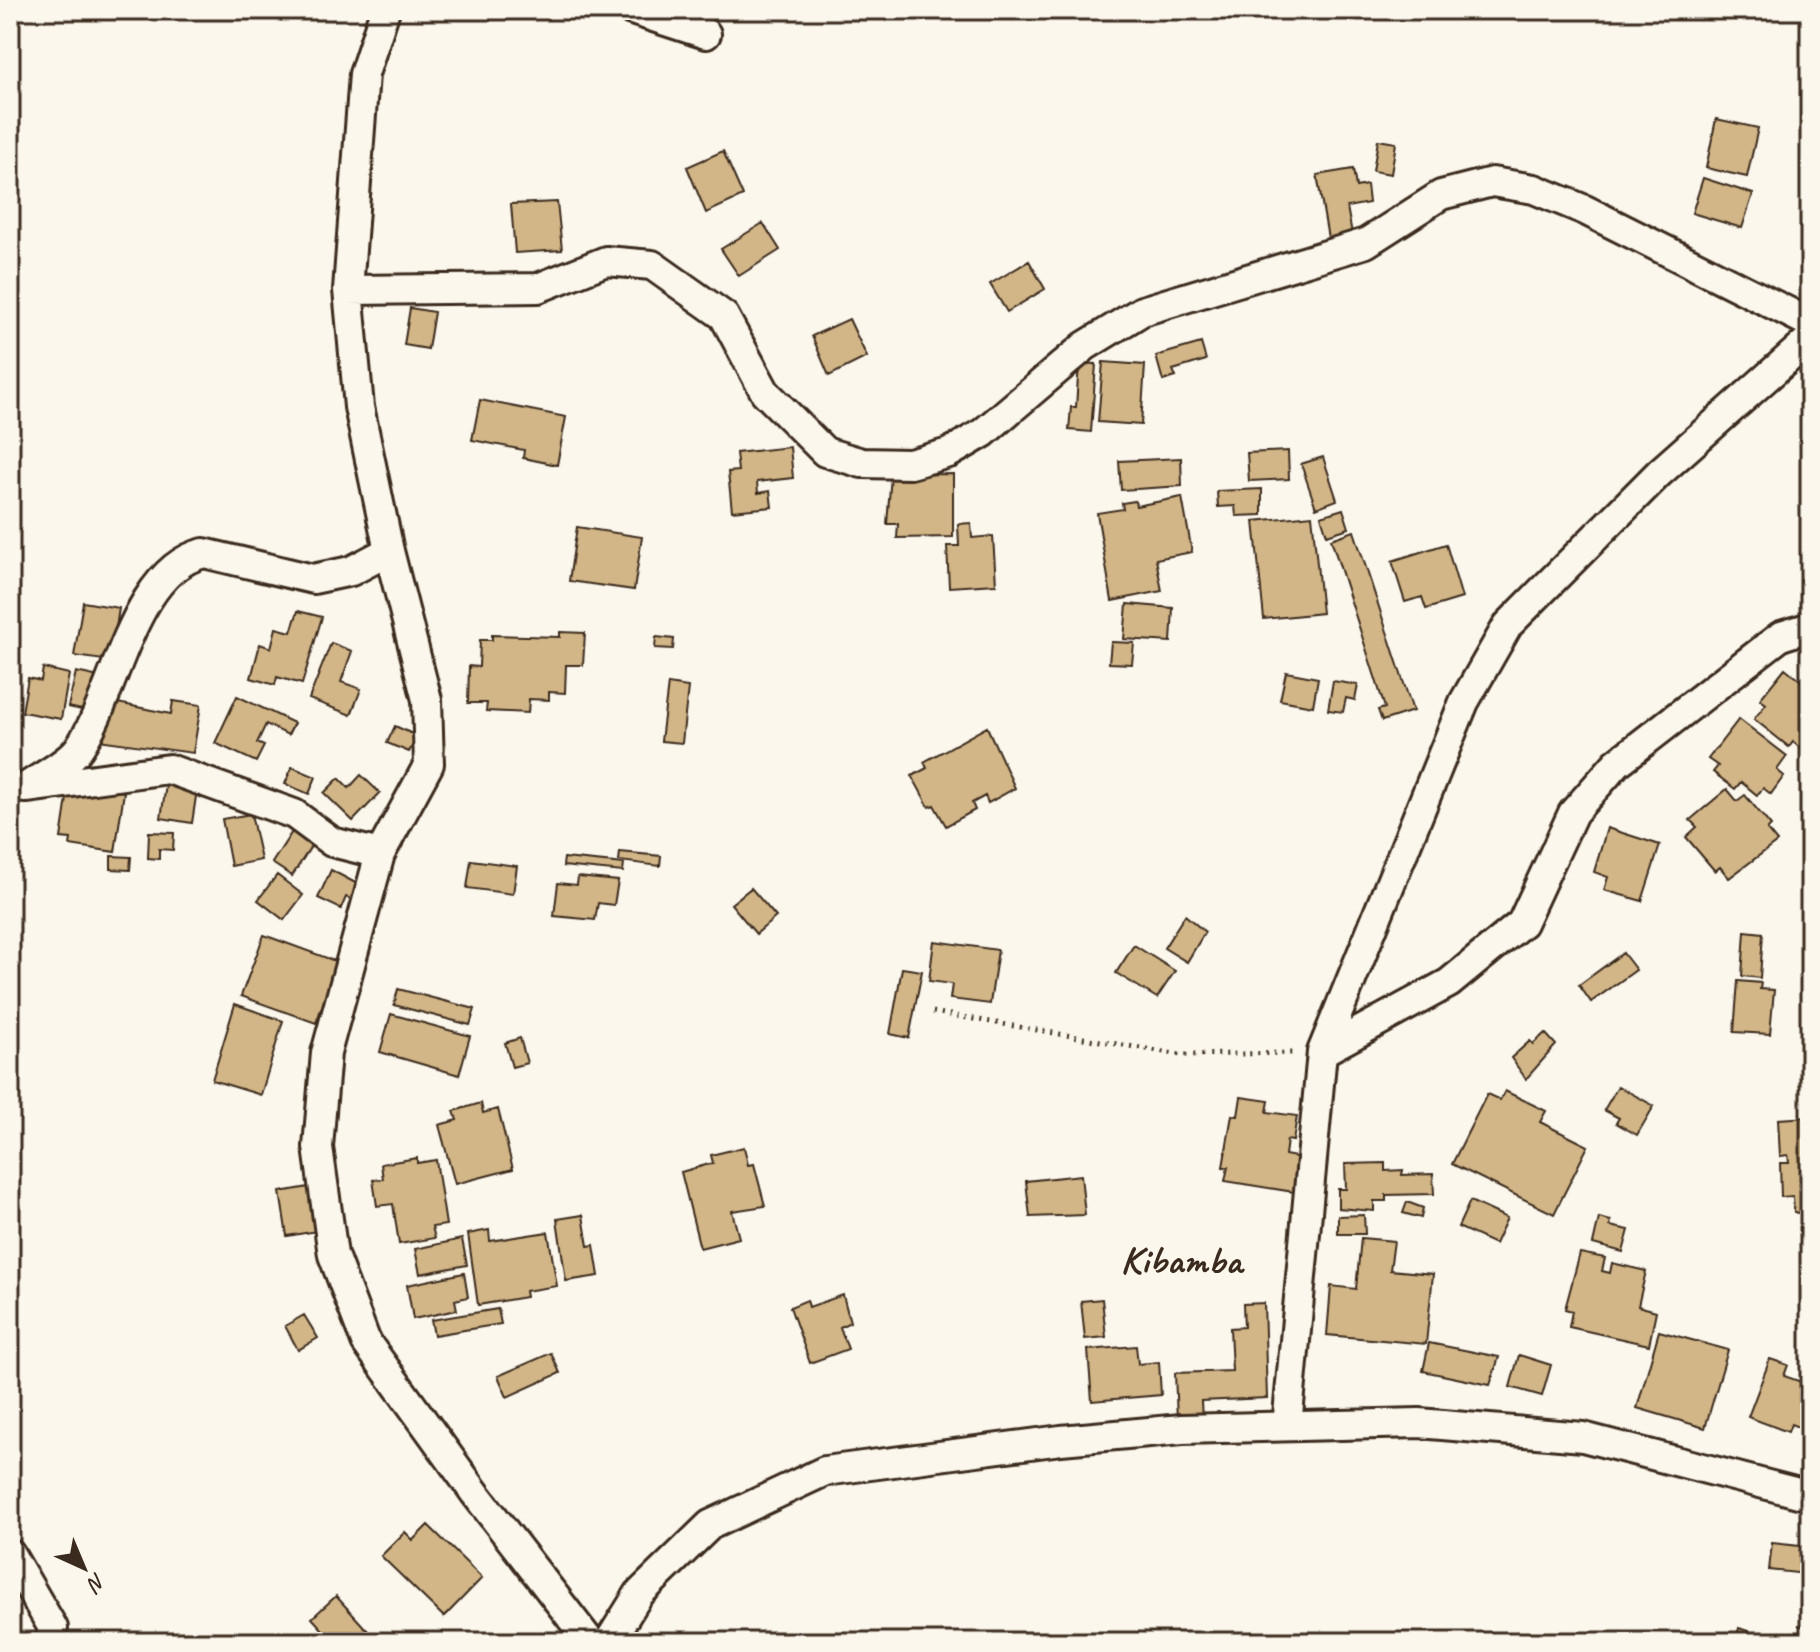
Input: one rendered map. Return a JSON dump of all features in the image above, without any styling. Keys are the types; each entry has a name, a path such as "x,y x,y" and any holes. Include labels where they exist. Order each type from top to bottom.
{"street":[{"path":"385,10 364,74 348,290 359,407 389,551 427,700 429,764 380,854 326,1053 318,1147 333,1255 366,1342 475,1493 590,1642"},
{"path":"632,10 706,34"},
{"path":"348,290 538,288 606,261 652,265 724,316 765,392 825,452 862,463 910,464 949,453 983,433 1085,346 1142,311 1366,243 1441,195 1492,182 1534,189 1585,210 1810,323"},
{"path":"1287,1426 1322,1052 1464,702 1508,625 1659,473 1810,339"},
{"path":"17,790 78,750 151,593 188,557 204,553 313,579 351,571 389,551"},
{"path":"1322,1052 1449,983 1522,923 1573,813 1617,763 1781,636 1810,627"},
{"path":"17,790 169,769 294,814 332,842 380,854"},
{"path":"609,1642 639,1594 710,1525 825,1471 1061,1440 1182,1429 1419,1423 1583,1437 1810,1496"},
{"path":"10,1554 53,1628 50,1642"}],"path":[{"path":"933,1012 1181,1055 1322,1052"},
{"path":"1796,1642 1810,1590"}],"building":[{"path":"1716,119 1758,128 1747,177 1706,168"},
{"path":"1378,140 1396,143 1391,174 1373,171"},
{"path":"723,151 743,196 706,213 687,167"},
{"path":"1353,169 1356,187 1367,185 1369,203 1347,207 1353,239 1329,244 1317,175"},
{"path":"1703,178 1753,194 1742,228 1692,213"},
{"path":"557,202 562,250 515,253 511,204"},
{"path":"763,223 780,250 739,276 721,249"},
{"path":"1029,261 1045,289 1007,312 990,284"},
{"path":"410,308 434,312 428,349 404,345"},
{"path":"849,319 867,357 829,376 812,336"},
{"path":"1201,343 1206,360 1173,370 1176,377 1163,381 1156,356"},
{"path":"1103,362 1145,365 1141,425 1098,422"},
{"path":"1079,363 1096,364 1091,432 1069,430 1071,407 1076,407"},
{"path":"480,400 566,417 557,465 523,458 524,450 472,440"},
{"path":"790,447 793,478 757,482 758,493 770,491 772,507 732,511 728,472 738,471 736,453"},
{"path":"1288,451 1289,479 1249,481 1247,453"},
{"path":"1323,457 1337,500 1316,508 1301,464"},
{"path":"1181,458 1182,486 1121,490 1119,461"},
{"path":"953,474 953,537 897,538 898,524 887,524 891,475"},
{"path":"1262,489 1262,515 1236,516 1235,506 1218,507 1217,491"},
{"path":"1182,497 1192,552 1156,559 1162,591 1112,601 1097,513 1123,509 1122,503 1135,501 1136,506"},
{"path":"1343,509 1349,528 1327,535 1321,516"},
{"path":"1312,515 1322,613 1264,619 1254,521"},
{"path":"971,523 972,538 993,536 996,584 949,587 947,546 959,546 958,524"},
{"path":"577,527 642,537 634,590 569,581"},
{"path":"1354,531 1413,711 1382,721 1378,710 1385,708 1331,539"},
{"path":"1446,544 1462,598 1426,609 1422,597 1405,602 1392,561"},
{"path":"83,602 119,608 111,661 74,656"},
{"path":"1127,604 1173,608 1171,642 1124,639"},
{"path":"298,611 322,617 302,684 277,677 275,685 251,678 260,644 271,648 276,628 291,632"},
{"path":"560,632 585,633 583,665 566,665 565,693 549,692 549,700 529,699 528,713 486,711 487,703 468,703 469,666 479,667 480,640 492,640 492,635 560,637"},
{"path":"656,637 674,639 673,649 655,648"},
{"path":"1111,642 1134,643 1132,664 1109,663"},
{"path":"331,643 352,651 341,682 361,689 351,715 309,699"},
{"path":"43,668 69,674 61,719 22,712 28,678 41,681"},
{"path":"1785,668 1810,688 1810,748 1806,753 1793,742 1789,747 1754,719 1766,704 1760,699"},
{"path":"76,672 99,677 91,712 68,707"},
{"path":"1286,672 1318,678 1313,706 1280,700"},
{"path":"1333,681 1358,685 1355,700 1346,698 1343,712 1328,710"},
{"path":"668,684 688,687 682,743 661,741"},
{"path":"237,696 294,723 288,735 266,724 257,743 264,746 256,762 215,743"},
{"path":"108,701 171,714 173,701 201,705 193,753 98,740"},
{"path":"1739,719 1787,756 1777,770 1784,776 1771,794 1763,788 1757,795 1741,782 1735,789 1713,772 1718,766 1708,759"},
{"path":"395,726 417,736 409,752 387,743"},
{"path":"987,727 1015,788 988,803 985,796 972,803 975,810 946,826 934,805 929,807 912,776 927,768 924,762"},
{"path":"292,767 316,777 309,794 285,784"},
{"path":"361,775 380,793 353,821 324,793 339,778 349,788"},
{"path":"69,785 124,792 115,852 70,845 71,839 61,838"},
{"path":"166,785 197,790 192,823 161,818"},
{"path":"1727,789 1737,801 1745,795 1771,826 1767,830 1777,842 1729,878 1720,867 1715,871 1686,837 1697,827 1690,820"},
{"path":"251,814 261,860 231,866 222,819"},
{"path":"297,824 317,837 292,876 272,863"},
{"path":"1607,828 1660,845 1642,901 1604,890 1608,877 1594,872"},
{"path":"149,832 174,833 173,850 159,849 159,859 148,858"},
{"path":"620,852 661,856 660,866 619,861"},
{"path":"111,856 131,857 130,870 111,869"},
{"path":"564,858 624,864 623,872 563,866"},
{"path":"471,860 517,866 513,894 467,888"},
{"path":"331,870 363,887 355,901 346,897 341,909 318,898"},
{"path":"277,875 303,895 284,920 258,900"},
{"path":"578,877 618,881 614,905 598,903 595,920 554,916 558,883 577,885"},
{"path":"751,888 776,917 756,934 731,904"},
{"path":"1185,915 1205,932 1187,962 1164,948"},
{"path":"1745,931 1763,933 1760,978 1742,976"},
{"path":"264,935 338,962 316,1023 241,996"},
{"path":"934,941 998,950 990,1004 950,999 952,984 929,981"},
{"path":"1134,945 1175,971 1157,998 1116,973"},
{"path":"1623,953 1636,970 1591,1002 1579,985"},
{"path":"902,968 922,971 909,1038 890,1034"},
{"path":"1738,981 1761,983 1760,989 1774,990 1770,1034 1734,1032"},
{"path":"398,989 475,1009 470,1025 394,1005"},
{"path":"235,1004 283,1021 261,1095 212,1080"},
{"path":"391,1014 470,1036 459,1075 380,1052"},
{"path":"1545,1033 1556,1045 1526,1079 1511,1058 1530,1041 1533,1044"},
{"path":"520,1038 527,1063 512,1067 505,1043"},
{"path":"1618,1086 1654,1106 1637,1135 1616,1123 1619,1118 1604,1110"},
{"path":"1505,1091 1546,1111 1540,1122 1588,1146 1554,1214 1452,1164 1487,1094 1500,1100"},
{"path":"1241,1097 1269,1101 1267,1112 1297,1116 1293,1141 1287,1140 1285,1155 1301,1158 1294,1192 1225,1181 1228,1167 1223,1167 1232,1115 1238,1116"},
{"path":"481,1103 483,1113 498,1109 513,1169 455,1184 439,1125 457,1120 454,1111"},
{"path":"1810,1117 1810,1212 1794,1213 1793,1196 1781,1197 1780,1163 1789,1163 1788,1155 1780,1156 1778,1119"},
{"path":"744,1147 748,1165 754,1164 765,1206 732,1211 739,1238 700,1248 681,1172 713,1163 711,1155"},
{"path":"417,1158 417,1163 436,1160 446,1225 432,1227 435,1238 399,1244 393,1204 377,1206 373,1180 383,1179 381,1164"},
{"path":"1385,1163 1385,1171 1403,1170 1402,1175 1433,1174 1434,1194 1386,1195 1386,1201 1374,1201 1374,1211 1338,1208 1338,1189 1346,1189 1345,1164"},
{"path":"1081,1175 1085,1215 1030,1217 1026,1181"},
{"path":"309,1187 317,1231 287,1236 280,1192"},
{"path":"1470,1201 1507,1218 1495,1244 1458,1227"},
{"path":"1407,1202 1423,1208 1421,1218 1403,1213"},
{"path":"583,1215 588,1246 594,1245 599,1276 566,1281 557,1219"},
{"path":"1364,1215 1365,1234 1338,1234 1338,1216"},
{"path":"1599,1218 1611,1221 1610,1226 1629,1230 1623,1252 1593,1244"},
{"path":"489,1230 490,1241 548,1232 557,1286 525,1291 526,1297 478,1305 468,1234"},
{"path":"1361,1238 1394,1241 1390,1270 1433,1274 1426,1344 1327,1335 1331,1286 1356,1289"},
{"path":"462,1239 467,1265 420,1274 415,1249"},
{"path":"1580,1253 1605,1258 1602,1271 1610,1273 1612,1263 1646,1271 1638,1306 1656,1311 1649,1345 1569,1327 1572,1311 1565,1309"},
{"path":"464,1273 468,1297 455,1300 457,1310 413,1319 407,1285"},
{"path":"843,1295 850,1322 840,1327 848,1349 810,1363 790,1307 807,1300 809,1307"},
{"path":"1102,1299 1106,1337 1085,1339 1081,1301"},
{"path":"1264,1303 1267,1398 1201,1401 1202,1419 1177,1420 1175,1373 1232,1371 1230,1328 1244,1327 1243,1304"},
{"path":"498,1309 501,1324 434,1335 431,1320"},
{"path":"304,1315 318,1338 298,1350 285,1326"},
{"path":"1659,1331 1728,1350 1705,1428 1637,1408"},
{"path":"1429,1343 1499,1357 1490,1385 1423,1371"},
{"path":"1136,1346 1138,1364 1159,1362 1161,1395 1092,1401 1088,1350"},
{"path":"551,1353 560,1373 507,1397 498,1376"},
{"path":"1519,1355 1551,1365 1542,1396 1510,1387"},
{"path":"1770,1359 1788,1365 1784,1376 1810,1385 1810,1432 1791,1424 1788,1432 1748,1417"},
{"path":"428,1525 482,1578 444,1617 381,1556 405,1532 413,1540"},
{"path":"1772,1543 1809,1547 1806,1574 1769,1570"},
{"path":"336,1596 378,1642 334,1642 312,1618"},
{"path":"1739,1628 1768,1638 1766,1642 1735,1642"}],"district":[{"name":"Kibamba","path":"1181,1259"}]}
